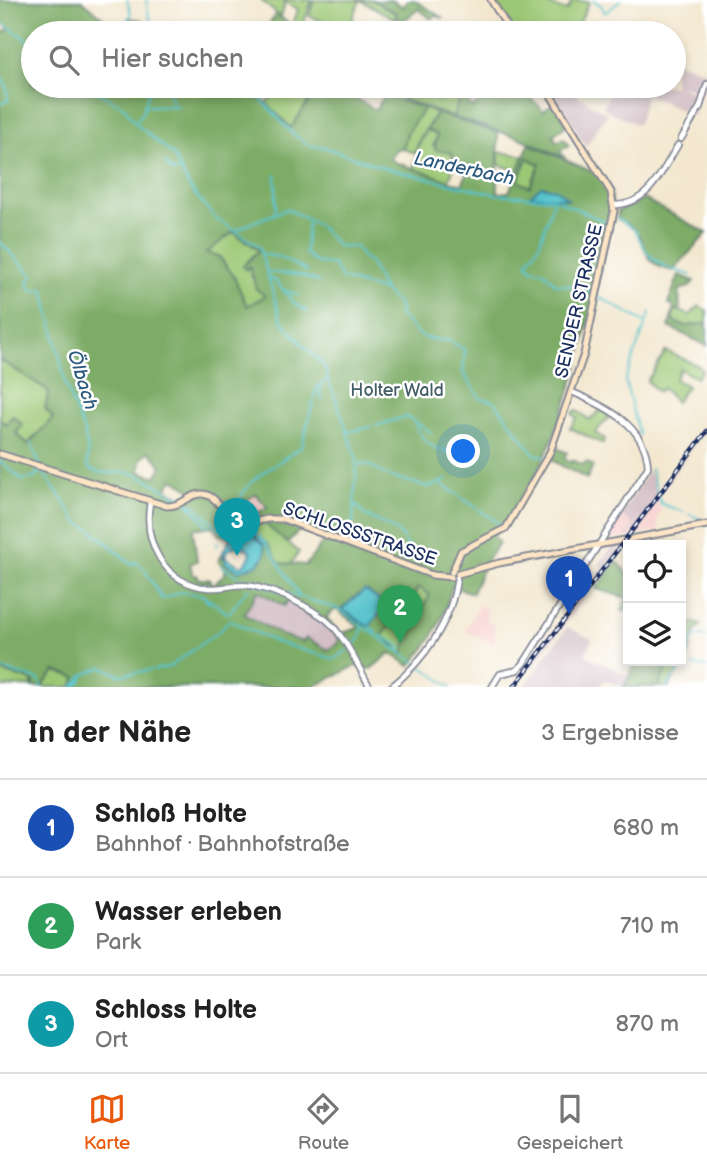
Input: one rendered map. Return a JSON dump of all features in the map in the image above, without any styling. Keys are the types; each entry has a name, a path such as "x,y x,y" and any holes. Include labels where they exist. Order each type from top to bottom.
{"main road":[{"path":"491,0 504,21"},
{"name":"SENDER STRASSE","path":"552,98 611,192 614,205 584,354 572,392"},
{"path":"455,576 455,562 465,548 495,536 511,523 550,452 572,392"},
{"name":"SCHLOSSSTRASSE","path":"0,454 150,502 172,506 196,495 205,495 220,505 237,526 267,519 283,519 443,576 455,576 472,570 707,525"}],"street":[{"path":"614,205 630,203 643,196 678,145 682,144 681,139 700,107 707,85"},
{"name":"SENDER STRASSE","path":"492,687 500,674 517,670 523,664 646,471 647,461 628,423 572,392"},
{"path":"150,502 147,522 150,540 168,570 195,586 214,588 245,585 277,593 321,616 331,624 370,687"},
{"path":"606,535 607,541 611,542"},
{"path":"391,687 415,664 443,623 455,576"}],"shaded area":[{"path":"686,65 707,72 701,91 686,87"},
{"path":"686,89 700,97 693,116 655,98 686,98"},
{"path":"556,98 581,98 607,114 586,146"},
{"path":"608,98 645,98 638,125 603,108"},
{"path":"707,430 625,538 634,525 621,515 649,470 657,495"},
{"path":"256,494 267,507 262,518 248,524 240,503"},
{"path":"657,499 661,512 657,518 658,531 628,537"},
{"path":"621,515 635,525 625,538 610,540 607,537"},
{"path":"623,542 535,664 512,687 602,567 599,564 616,544"},
{"path":"258,590 284,606 289,599 320,617 339,638 338,644 328,650 306,638 304,643 281,635 243,613"},
{"path":"479,605 487,610 487,621 494,623 495,644 465,631"},
{"path":"567,627 592,639 585,655 629,676 624,687 604,680 600,687 524,687"}],"green space":[{"name":"Holter Wald","path":"0,0 82,0 107,21 21,21 21,98 261,98 291,128 311,98 354,98 376,110 383,98 397,98 424,108 407,133 403,148 396,149 390,159 397,163 462,185 467,173 455,166 452,153 435,150 437,135 427,130 436,113 498,133 498,193 509,192 529,144 600,175 611,193 613,211 590,316 560,419 531,484 510,518 493,535 499,543 485,563 472,593 452,586 437,629 410,666 390,653 371,669 355,666 313,687 72,687 76,677 55,671 41,687 32,687 34,683 30,680 0,671 0,419 6,424 13,416 23,425 16,433 28,444 53,418 45,408 49,391 0,360 0,33 10,29 0,22","holes":["527,158 540,164 530,187 518,181","233,232 259,250 243,266 246,270 250,266 256,289 265,296 247,306 233,275 218,256 206,253","149,451 162,466 156,477 140,472 141,459","173,479 196,493 185,499 166,489","256,494 267,507 259,512 262,518 249,523 241,504","263,522 287,543 302,528 326,538 306,565 279,563 268,545 250,528","213,526 219,535 230,538 235,533 251,531 264,545 262,561 239,571 223,556 224,550 219,561 226,572 215,584 211,584 209,579 199,579 197,575 193,575 190,564 197,561 193,529","418,587 430,595 417,619 407,614","258,591 284,606 289,600 320,617 339,638 338,644 328,650 306,638 303,642 281,635 244,614","368,591 385,607 364,625 342,609 357,595","336,609 358,628 340,634 326,617","397,617 412,627 403,654 383,635"]},
{"path":"261,0 312,0 304,21 294,21 298,9 285,2 281,18"},
{"path":"314,0 360,0 352,21 322,21 309,16"},
{"path":"360,0 374,0 396,14 397,20"},
{"path":"391,0 404,7 407,0 414,0 443,18 436,16 431,19 419,9 403,21 398,21 396,13 373,1"},
{"path":"495,0 535,0 567,11 573,0 589,2 580,21 508,21"},
{"path":"276,14 285,21 271,21"},
{"path":"270,98 311,98 291,128 266,104"},
{"path":"454,98 469,98 469,105 473,108 483,98 529,98 543,111 554,103 567,125 553,135 557,142 564,138 569,146 560,151 565,158 520,138 453,117 458,101"},
{"path":"455,98 459,100 453,117 402,99"},
{"path":"424,108 436,113 419,140 415,153 403,149 407,133"},
{"path":"427,130 438,135 433,146 452,153 455,166 448,181 413,169 418,146"},
{"path":"499,152 526,156 519,171 499,165"},
{"path":"527,158 540,164 530,187 518,182"},
{"path":"644,199 707,233 673,271 651,260 636,231 617,219 618,211"},
{"path":"233,232 260,251 250,266 252,277 266,296 247,306 233,275 219,256 206,253"},
{"path":"679,275 694,281 690,287 679,290 680,310 675,310 672,319 685,326 707,323 707,346 669,327 674,307 668,303"},
{"path":"699,306 707,311 707,323 685,326 672,319 675,309 690,315"},
{"path":"666,351 699,366 702,370 696,378 680,369 675,379 687,386 676,402 662,388 658,392 647,381"},
{"path":"0,360 49,391 45,408 53,418 28,444 16,433 23,425 13,416 6,424 0,419"},
{"path":"601,409 610,416 595,433 605,439 603,444 570,428 577,418 572,414 576,410 590,420"},
{"path":"555,447 567,453 564,458 571,463 573,460 593,466 587,479 551,460"},
{"path":"263,522 299,552 291,564 279,563 268,545 249,528"},
{"path":"617,561 623,568 623,597 596,589"},
{"path":"418,587 430,595 417,619 407,614 407,609"},
{"path":"397,616 412,627 403,654 383,635"},
{"path":"694,623 701,625 694,633 686,658 686,625"},
{"path":"634,666 668,666 658,687 624,687"},
{"path":"668,666 681,666 669,687 658,687"},
{"path":"0,671 30,680 34,686 0,687"},
{"path":"55,671 76,677 72,687 41,687"}],"water":[{"path":"541,186 556,189 568,199 530,196"},
{"path":"247,530 264,545 265,556 257,565 239,571 226,564 223,552 232,535","holes":["235,546 246,548 251,553 247,562 240,566 226,557 226,552"]},
{"path":"365,590 386,605 369,627 342,609"}],"waterway":[{"name":"Landerbach","path":"127,0 131,14 128,20"},
{"name":"Landerbach","path":"146,0 150,21"},
{"path":"593,1 601,5 605,13 621,0"},
{"path":"0,22 16,32"},
{"path":"0,74 7,88 8,100 0,104"},
{"path":"108,98 124,107 134,121"},
{"path":"143,110 147,98"},
{"path":"171,98 172,102"},
{"name":"Landerbach","path":"260,98 293,134 310,146 324,147 388,169 495,194 554,199 539,245 527,263 532,269 543,271 556,284 586,287 593,295"},
{"path":"144,106 178,106"},
{"path":"136,122 143,111"},
{"path":"135,123 173,155 190,188 216,219 259,246 281,320 305,347"},
{"path":"165,163 172,171 180,171"},
{"path":"273,215 276,209 276,175"},
{"path":"557,200 608,223 609,221"},
{"path":"253,222 287,209 318,225 338,246 349,247"},
{"path":"617,218 636,231 653,259 672,270"},
{"path":"308,220 305,253 315,262 334,265 336,270"},
{"path":"237,230 251,223"},
{"name":"Ölbach","path":"0,242 33,276 28,282 31,291 44,289 67,389 87,444 87,466 98,472 134,474 183,498"},
{"path":"351,247 356,247 363,258 369,261 384,290"},
{"path":"262,254 279,257 307,271"},
{"path":"674,270 691,275"},
{"path":"337,271 340,275"},
{"path":"267,272 300,275 319,282"},
{"path":"340,278 384,291"},
{"path":"269,279 275,280 293,302 307,312"},
{"path":"283,290 299,295"},
{"path":"385,291 393,301 398,302 400,316 419,335 450,341"},
{"name":"Landerbach","path":"599,297 646,323 625,380 639,435"},
{"path":"647,321 650,312"},
{"path":"452,342 465,350 463,373 480,398 493,401"},
{"path":"306,348 324,366 327,374"},
{"path":"327,376 340,411"},
{"path":"314,399 317,387 328,379"},
{"path":"321,387 320,396 323,400"},
{"path":"257,477 302,446 313,402"},
{"path":"495,402 534,454 545,456"},
{"path":"340,537 353,522 357,460 341,413"},
{"path":"375,426 405,417 412,420"},
{"path":"414,421 422,436 433,446 447,451 465,450"},
{"path":"415,422 431,432"},
{"path":"347,432 371,427"},
{"path":"31,443 40,465"},
{"path":"0,461 22,480 34,478 38,471 45,475 79,524"},
{"path":"359,464 369,465 386,475"},
{"name":"Landerbach","path":"651,469 653,477"},
{"path":"388,476 428,487 440,483 503,526"},
{"path":"246,522 234,503 256,478"},
{"name":"Landerbach","path":"653,478 658,494"},
{"path":"440,483 447,479"},
{"name":"Ölbach","path":"171,496 180,500"},
{"name":"Landerbach","path":"659,497 661,504 684,512"},
{"name":"Ölbach","path":"188,503 195,505 218,528 230,528"},
{"name":"Ölbach","path":"189,504 208,526"},
{"path":"356,505 367,517"},
{"name":"Landerbach","path":"689,514 707,522"},
{"path":"368,517 391,528 403,538"},
{"path":"80,524 98,535 131,564 136,562 144,569 162,599 181,592 202,595 210,603"},
{"name":"Ölbach","path":"220,529 227,535"},
{"name":"Ölbach","path":"246,530 253,530 267,545 300,597 338,609 451,687"},
{"path":"404,541 410,549 417,550"},
{"name":"Ölbach","path":"221,566 243,579 299,597"},
{"path":"229,613 248,588"},
{"path":"206,597 227,613"},
{"path":"304,609 317,617"},
{"path":"229,620 278,643"},
{"path":"223,628 227,622"},
{"path":"350,648 360,639 362,627"},
{"name":"Ölbach","path":"370,627 377,633"},
{"path":"154,670 169,667 222,629"},
{"name":"Ölbach","path":"381,635 402,647"},
{"path":"666,687 682,668 692,639 697,636"},
{"path":"699,636 707,637"},
{"path":"279,643 334,659 346,651"},
{"name":"Ölbach","path":"393,648 399,649 402,654"},
{"path":"693,665 707,667"},
{"path":"73,687 83,675 102,667 120,675 151,670"},
{"path":"0,669 38,679 40,683"},
{"path":"76,687 84,676"}],"railway":[{"path":"514,687 707,431"}],"place":[{"name":"Schloss Holte","path":"237,556"},
{"name":"Schloß Holte","path":"569,614"},
{"name":"Wasser erleben","path":"400,643"}]}
